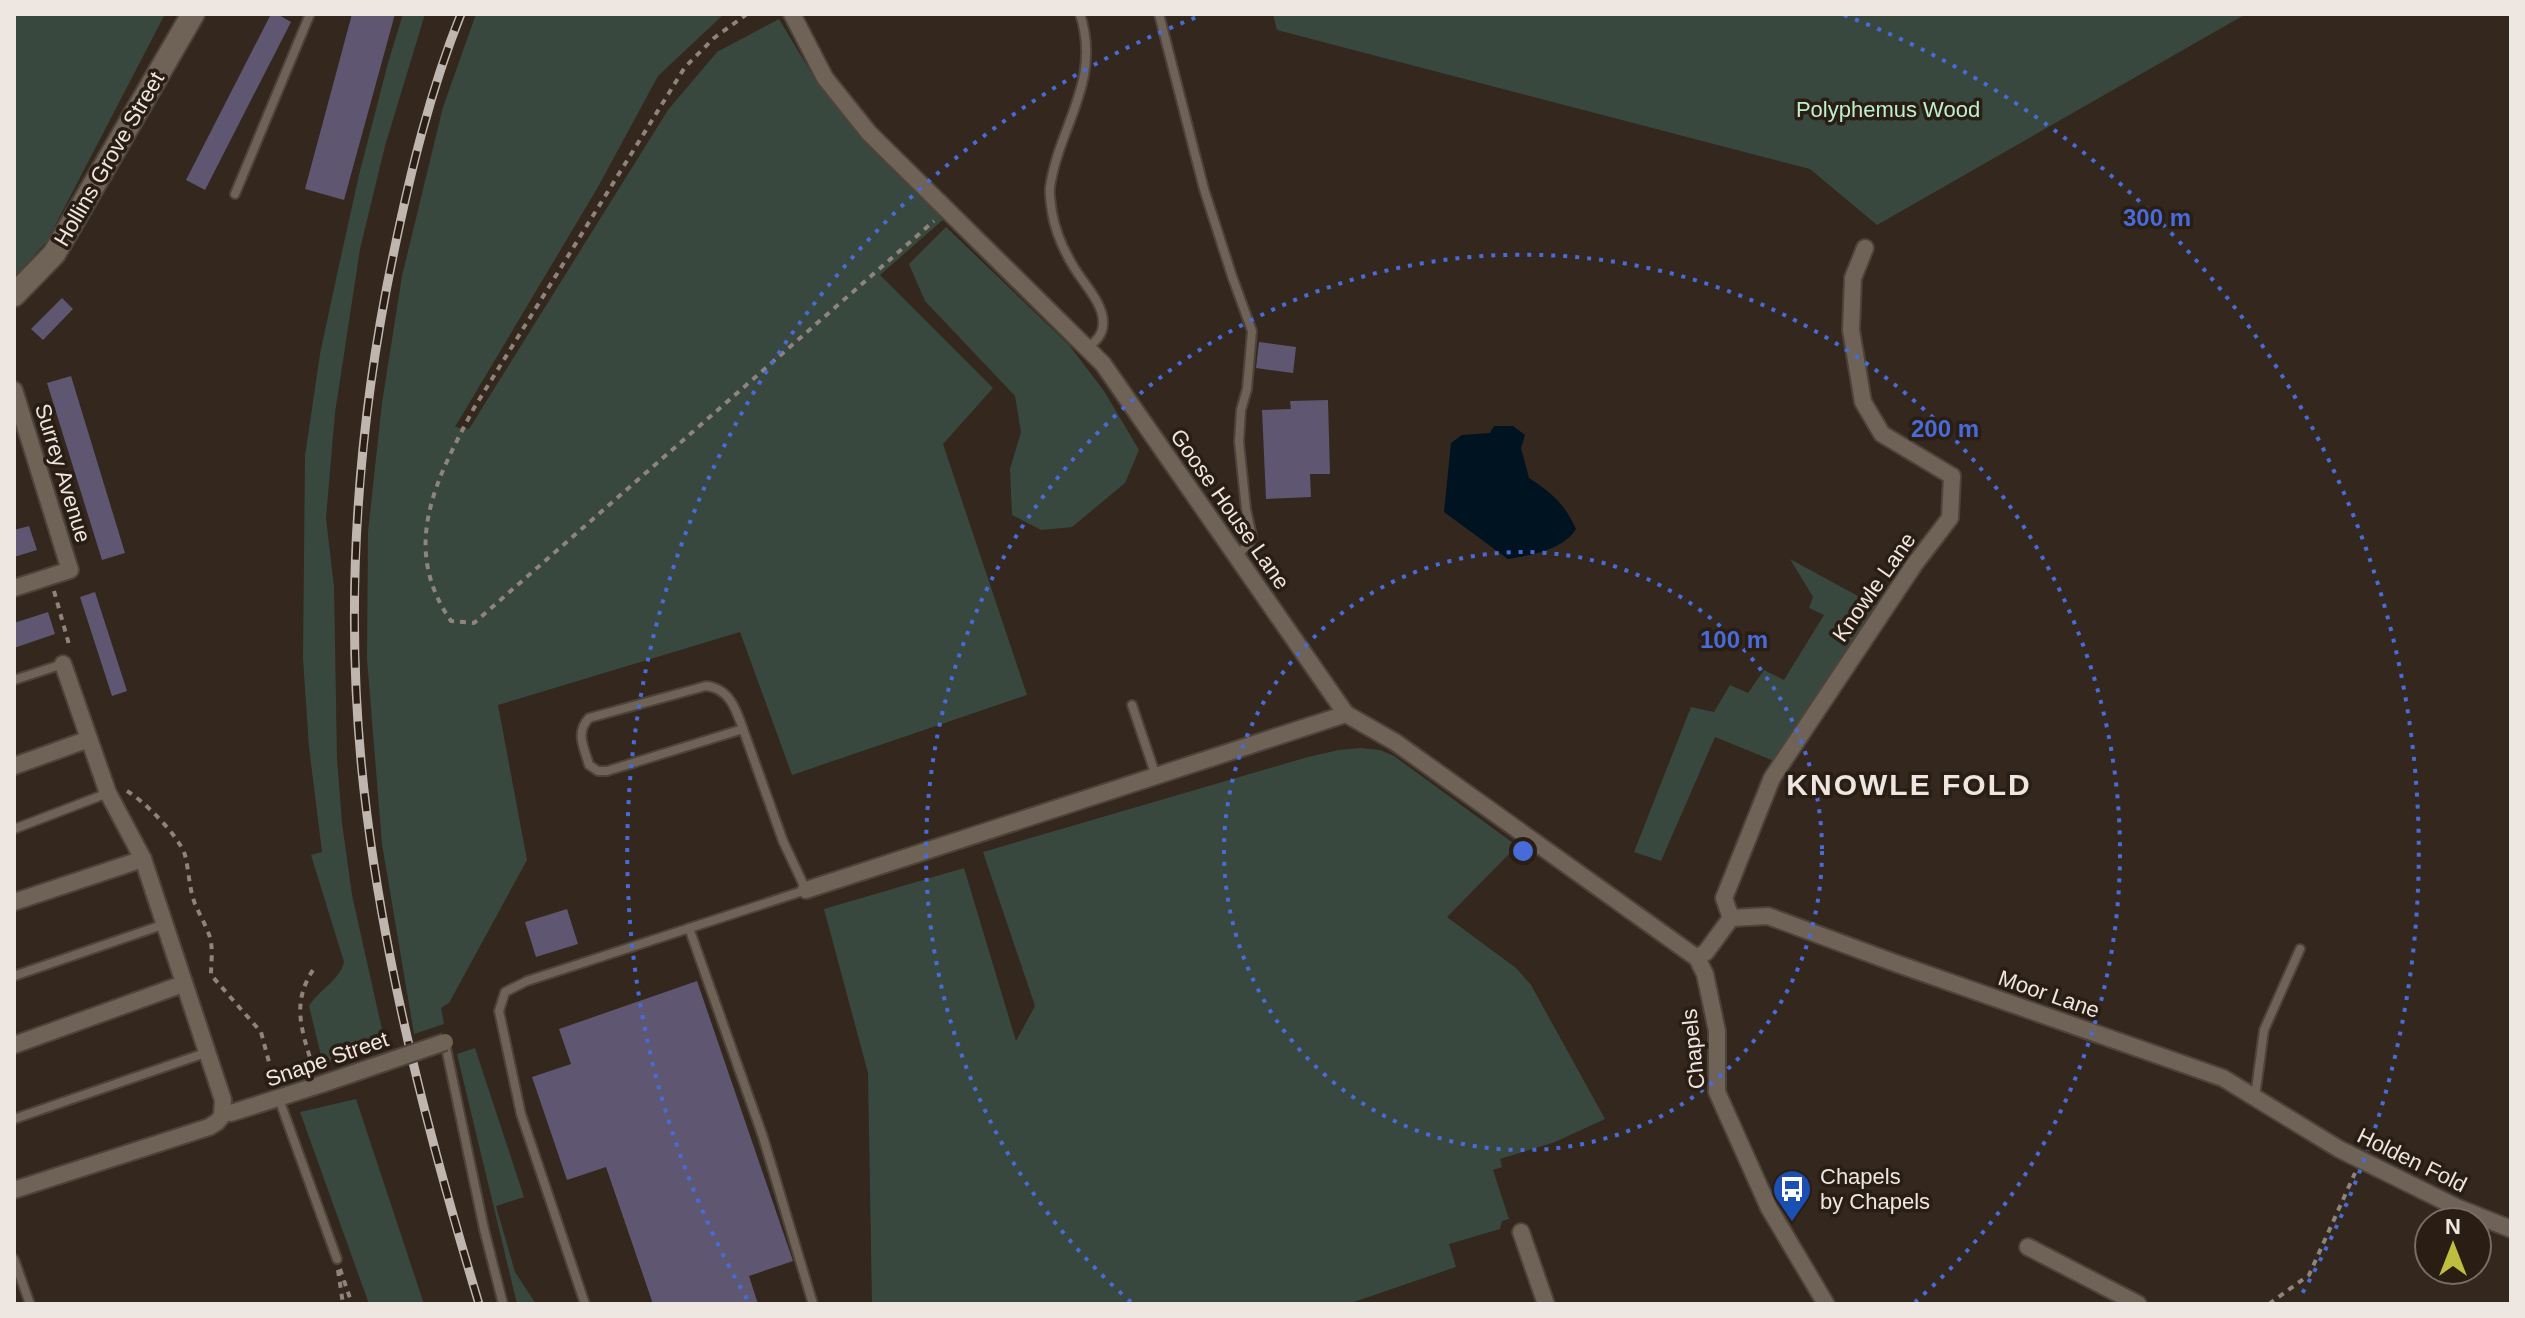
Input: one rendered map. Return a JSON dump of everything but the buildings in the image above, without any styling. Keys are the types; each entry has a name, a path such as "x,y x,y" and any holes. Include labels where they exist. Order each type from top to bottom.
{"street":[{"name":"Hollins Grove Street","path":"14,295 54,254 193,14"},
{"name":"Goose House Lane","path":"792,14 825,78 860,122 1103,364 1346,714 1395,742 1697,958"},
{"name":"Knowle Lane","path":"1731,918 1724,898 1772,778 1914,565 1950,518 1952,476 1882,434 1863,402 1851,330 1853,278 1865,248"},
{"name":"Surrey Avenue","path":"14,390 70,570 50,577"},
{"path":"14,588 50,577"},
{"path":"63,664 108,793 143,859 223,1100 222,1114"},
{"path":"806,890 1346,714"},
{"path":"14,766 89,739"},
{"path":"14,902 143,859"},
{"name":"Moor Lane","path":"1731,918 1768,916 2223,1078 2339,1149"},
{"path":"1697,958 1706,952 1731,918"},
{"name":"Chapels","path":"1697,958 1705,974 1717,1031 1717,1092 1769,1208 1826,1304"},
{"path":"14,1045 183,984"},
{"name":"Snape Street","path":"14,1190 209,1127 222,1114 279,1099 445,1042"},
{"name":"Holden Fold","path":"2339,1149 2456,1207 2511,1229"},
{"path":"1521,1232 1546,1304"},
{"path":"2028,1247 2138,1304"}],"lane":[{"path":"235,194 310,14"},
{"path":"1080,14 1086,41 1081,92 1049,189 1054,228 1099,307 1103,320 1102,333 1087,349"},
{"path":"1159,14 1204,189 1252,331 1239,442 1252,536 1249,544 1236,556"},
{"path":"14,680 63,664"},
{"path":"585,1304 521,1114 499,1011 505,992 527,981 806,890 783,841 743,729 726,694 717,687 706,686 589,718 580,734 589,765 598,771 607,771 743,729"},
{"path":"1132,705 1156,777"},
{"path":"14,829 108,793"},
{"path":"14,976 165,924"},
{"path":"689,928 763,1137 813,1304"},
{"path":"2255,1097 2264,1030 2300,949"},
{"path":"445,1042 503,1304"},
{"path":"14,1119 208,1052"},
{"path":"279,1099 337,1259"},
{"path":"14,1259 30,1304"}],"path":[{"path":"747,14 714,38 685,67 474,408 447,459 432,495 425,541 429,577 440,605 451,621 474,623 946,210"},
{"path":"50,577 73,660 63,664"},
{"path":"108,793 125,790 136,797 182,849 192,894 210,935 211,975 261,1032 279,1099"},
{"path":"315,967 308,977 298,1006 301,1026 320,1085"},
{"path":"2269,1304 2309,1275 2361,1160"},
{"path":"337,1259 343,1304"},
{"path":"337,1259 352,1304"}],"green space":[{"path":"14,14 165,14 47,241 14,278"},
{"path":"403,14 425,14 385,146 360,249 335,413 326,518 334,587 337,759 342,823 352,895 385,1043 323,1064 309,1006 338,974 344,962 311,855 322,852 309,747 303,659 305,456 320,354 359,175"},
{"path":"476,14 724,14 658,76 598,187 455,427 469,429 668,110 717,52 779,19 812,74 862,139 944,219 880,275 993,388 943,444 1027,695 792,775 740,632 498,705 527,860 449,1003 441,1008 444,1024 414,1034 382,844 367,659 368,532 382,403 402,276 443,107"},
{"name":"Polyphemus Wood","path":"1273,14 2246,14 1877,225 1810,169 1277,30"},
{"path":"946,227 1069,345 1104,391 1139,450 1125,483 1072,527 1041,530 1012,515 1010,469 1021,432 1015,396 925,301 909,264"},
{"path":"1790,559 1878,607 1774,761 1715,737 1661,861 1634,852 1691,707 1714,712 1730,685 1748,693 1764,670 1784,680 1824,615 1809,608 1813,597"},
{"path":"1361,748 1380,750 1394,756 1513,843 1515,848 1447,917 1516,968 1531,985 1605,1119 1555,1142 1500,1159 1502,1167 1493,1170 1509,1219 1502,1221 1500,1229 1449,1244 1456,1267 1348,1304 872,1304 868,1073 824,909 964,868 1016,1041 1035,1006 983,852 1308,757"},
{"path":"475,1048 524,1197 496,1206 515,1272 536,1304 517,1304 457,1054"},
{"path":"356,1099 424,1304 369,1304 300,1112"}],"water":[{"path":"1494,426 1513,426 1525,435 1521,448 1529,478 1557,500 1572,520 1576,529 1555,547 1508,559 1444,512 1451,443 1462,435 1490,433"}],"railway":[{"path":"461,14 422,133 380,325 362,464 355,604 360,745 376,877 413,1062 479,1304"}],"place":[{"name":"Chapels by Chapels","path":"1792,1223"}],"district":[{"name":"KNOWLE FOLD","path":"1909,784"}]}
